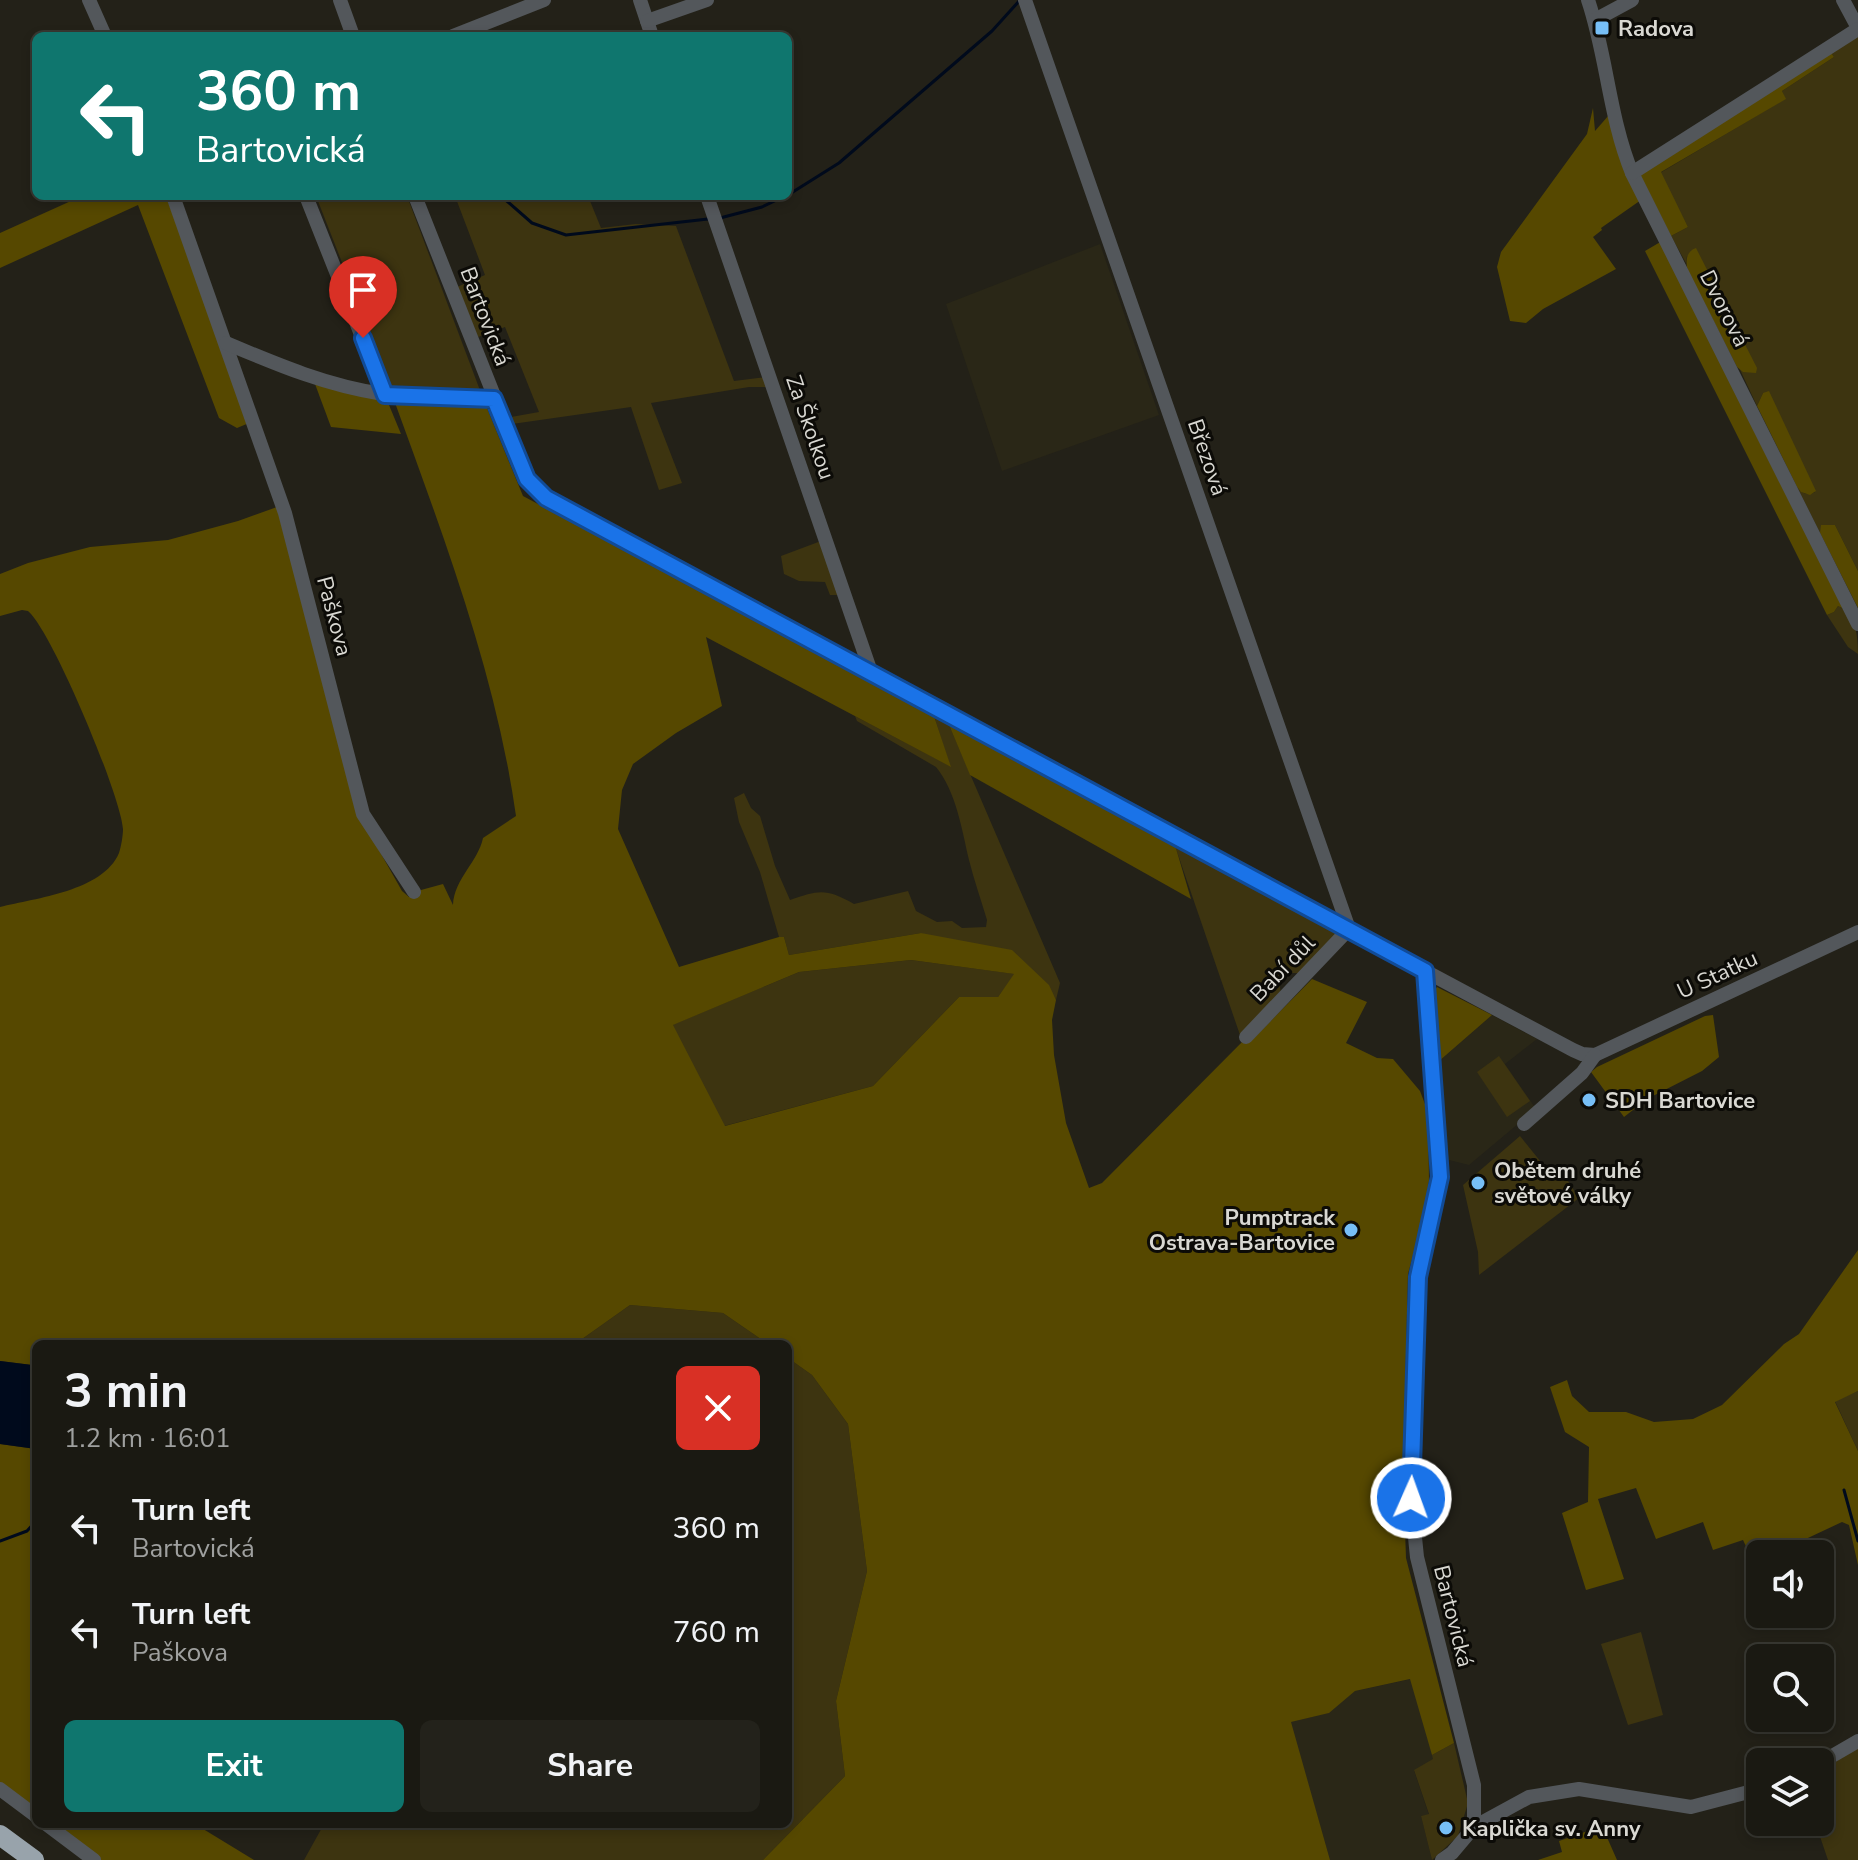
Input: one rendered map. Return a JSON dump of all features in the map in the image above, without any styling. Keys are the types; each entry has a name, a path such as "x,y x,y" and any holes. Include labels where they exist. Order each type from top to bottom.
{"highway":[{"path":"0,1835 34,1860"}],"street":[{"path":"89,0 103,32"},
{"path":"340,0 352,32"},
{"path":"463,32 544,0"},
{"path":"640,0 651,32"},
{"path":"647,21 707,0"},
{"name":"Březová","path":"1025,0 1349,929"},
{"name":"Dvorová","path":"1588,0 1620,141 1632,173 1858,624"},
{"path":"1595,20 1632,0"},
{"path":"1632,173 1858,28 1843,0"},
{"name":"Paškova","path":"174,200 285,513 363,814 414,892"},
{"path":"308,200 385,395"},
{"name":"Bartovická","path":"417,200 527,479 546,498 1425,971 1440,1177 1418,1277 1411,1498 1417,1557 1474,1785 1474,1827"},
{"name":"Za Školkou","path":"708,200 871,672"},
{"path":"226,343 302,375 385,395 494,399"},
{"name":"Babí důl","path":"1246,1037 1349,929"},
{"name":"U Statku","path":"1524,1124 1582,1073 1595,1055 1858,932"},
{"path":"1425,971 1573,1050 1595,1055"},
{"path":"1834,1755 1858,1741"},
{"path":"0,1789 32,1813"},
{"path":"1442,1860 1474,1827 1529,1797 1579,1789 1691,1807 1746,1793"},
{"path":"51,1828 94,1860"}],"shaded area":[{"path":"1858,34 1858,571 1835,525 1820,533 1797,487 1805,494 1815,492 1763,393 1757,406 1687,256 1686,263 1671,236 1688,227 1660,173 1785,99 1782,91 1834,57 1830,51"},
{"path":"1830,51 1834,57 1782,91 1786,99 1661,172 1688,227 1671,236 1639,173"},
{"path":"1593,108 1595,131 1609,115 1641,200 1593,237 1616,269 1543,309 1526,323 1510,321 1497,267 1501,252 1587,134"},
{"path":"73,200 167,200 249,423 237,428 219,418 138,205 0,268 0,233"},
{"path":"318,200 409,200 481,393 392,390"},
{"path":"457,200 590,200 601,228 636,224 676,226 734,381 765,377 769,387 749,387 651,403 682,483 659,490 631,407 512,424 511,417 539,412 505,327 478,337 457,287 485,275"},
{"path":"1662,241 1846,610 1838,606 1827,615 1645,251"},
{"path":"1100,244 1159,415 1002,471 946,304"},
{"path":"1696,248 1757,368 1756,373 1743,372 1737,367 1688,271 1687,257"},
{"path":"315,384 381,398 389,405 401,434 331,427"},
{"path":"1769,391 1816,491 1810,495 1797,487 1757,406 1763,393"},
{"path":"394,400 485,403 523,496 934,716 951,767 706,637 722,706 676,733 633,764 622,790 618,829 679,967 779,937 784,937 789,955 921,933 1012,950 1049,985 1056,1000 1052,1020 1054,1055 1066,1123 1089,1188 1102,1183 1245,1039 1250,1042 1312,979 1367,1002 1346,1043 1377,1058 1393,1059 1420,1091 1428,1112 1429,1181 1423,1219 1408,1274 1403,1472 1406,1558 1454,1743 1432,1755 1410,1679 1355,1691 1329,1713 1291,1722 1330,1860 763,1860 845,1776 836,1701 867,1571 848,1424 812,1375 792,1361 792,1340 762,1340 723,1313 630,1305 581,1340 32,1340 32,1365 0,1361 0,907 67,891 99,876 111,866 119,853 123,829 111,784 84,715 53,649 28,611 0,616 0,574 28,563 90,547 168,540 277,507 358,813 402,891 409,897 443,884 453,905 457,887 483,838 516,816 482,658","holes":["911,960 1014,974 998,997 959,997 873,1086 725,1126 673,1025 799,972"]},
{"path":"1821,525 1835,525 1858,571 1858,608 1820,533"},
{"path":"821,541 841,595 830,595 825,582 799,581 784,574 781,556"},
{"path":"1838,606 1852,620 1858,654 1848,647 1827,615"},
{"path":"855,716 950,766 934,716 949,725 1060,983 1056,1000 1047,984 921,933 789,955 784,937 779,937 760,872 739,822 734,798 744,793 751,808 760,816 775,866 790,900 822,892 854,904 908,891 916,911 937,922 952,921 962,928 986,927 987,920 957,811 943,777 936,767 857,721"},
{"path":"949,725 1175,845 1191,899 970,775"},
{"path":"1175,846 1340,934 1302,973 1287,973 1279,981 1281,994 1240,1035"},
{"path":"911,960 1015,974 998,997 959,997 873,1086 724,1126 672,1025 799,972"},
{"path":"1437,987 1492,1015 1438,1062 1433,992"},
{"path":"1492,1015 1537,1039 1505,1064 1536,1109 1469,1165 1445,1159 1438,1062"},
{"path":"1713,1015 1719,1057 1702,1071 1647,1099 1624,1117 1591,1072 1705,1016"},
{"path":"1499,1056 1530,1101 1507,1117 1477,1072"},
{"path":"1520,1136 1549,1172 1559,1167 1579,1198 1479,1275 1478,1252 1463,1185"},
{"path":"1858,1250 1858,1391 1835,1402 1858,1451 1858,1565 1849,1525 1842,1522 1804,1540 1746,1540 1746,1546 1743,1540 1713,1550 1703,1522 1656,1539 1636,1488 1598,1499 1624,1579 1586,1590 1562,1513 1588,1502 1589,1447 1565,1432 1550,1387 1567,1380 1572,1396 1589,1412 1626,1412 1654,1422 1693,1419 1722,1405 1784,1344 1799,1334"},
{"path":"630,1305 723,1313 762,1340 581,1340"},
{"path":"792,1361 812,1375 848,1424 867,1571 836,1701 845,1776 763,1860 304,1860 322,1828 792,1828"},
{"path":"1858,1391 1858,1451 1835,1401"},
{"path":"0,1444 32,1448 32,1813 0,1789"},
{"path":"1641,1632 1663,1715 1628,1725 1601,1644"},
{"path":"1411,1679 1434,1759 1414,1771 1429,1815 1421,1816 1432,1860 1330,1860 1290,1722 1328,1713 1355,1691"},
{"path":"1454,1743 1468,1803 1458,1836 1432,1860 1421,1816 1429,1814 1414,1770"},
{"path":"1858,1747 1858,1860 1828,1860 1820,1836 1834,1836 1834,1763"},
{"path":"1602,1826 1617,1860 1538,1860 1562,1852 1559,1841"},
{"path":"51,1828 202,1828 254,1860 94,1860"}],"water":[{"path":"0,1361 32,1365 32,1448 0,1444"}],"waterway":[{"path":"792,192 839,163 992,31 1020,0"},
{"path":"506,200 532,223 566,235 708,219"},
{"path":"720,218 777,200"},
{"path":"1844,1490 1858,1541"},
{"path":"0,1541 27,1531 32,1525"}],"place":[{"name":"Radova","path":"1602,28"},
{"name":"SDH Bartovice","path":"1589,1100"},
{"name":"Obětem druhé světové války","path":"1478,1183"},
{"name":"Pumptrack Ostrava-Bartovice","path":"1351,1230"},
{"name":"Kaplička sv. Anny","path":"1446,1828"}],"route":[{"path":"363,338 385,395 494,399 527,479 546,498 1425,971 1440,1177 1418,1277 1411,1498"}]}
